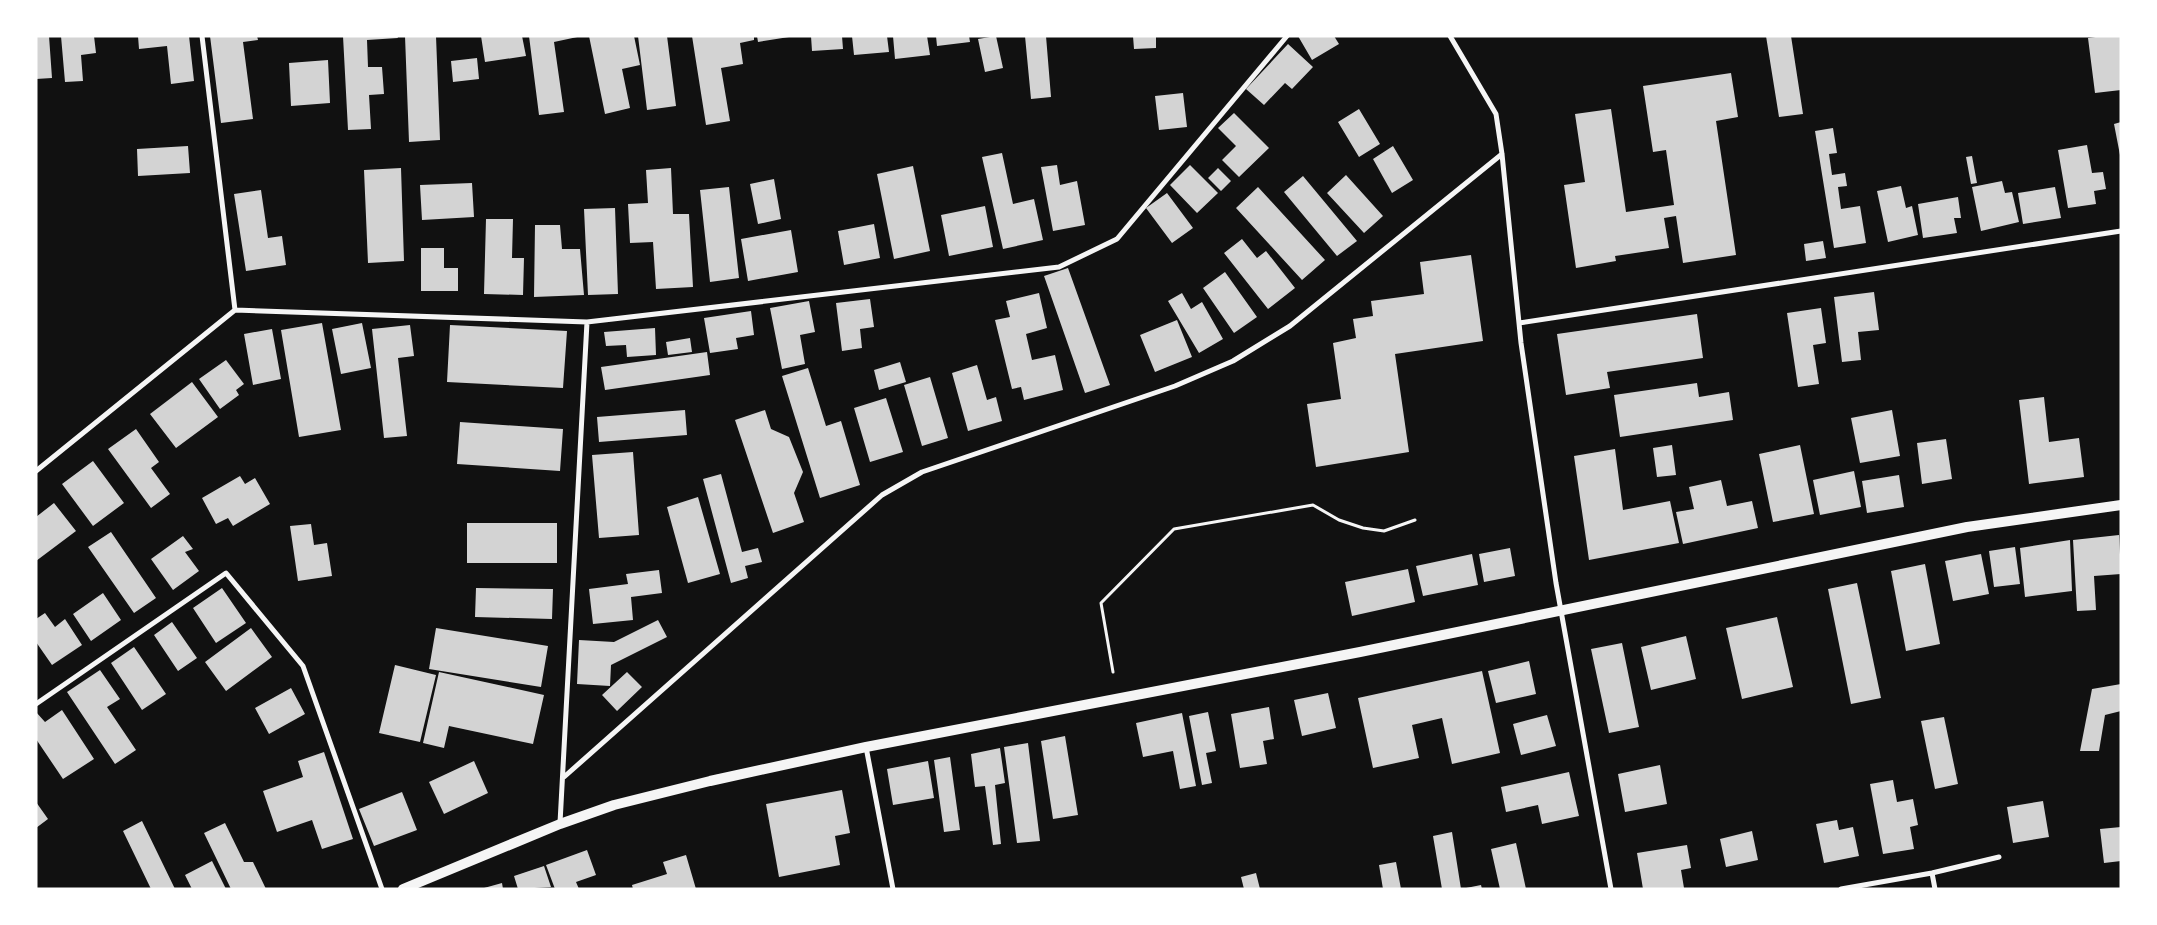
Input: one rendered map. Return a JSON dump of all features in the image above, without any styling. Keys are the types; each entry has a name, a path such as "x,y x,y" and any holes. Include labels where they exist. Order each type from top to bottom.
{"main road":[{"path":"403,889 560,824 657,792 866,748 1360,652 1967,527 2121,504"}],"street":[{"path":"202,36 235,310"},
{"path":"36,471 235,310 587,322 1059,267 1117,239 1287,36"},
{"path":"1450,36 1496,114 1502,154 1519,323 1561,610 1611,889"},
{"path":"564,777 882,495 922,472 1175,386 1234,361 1290,326 1502,154"},
{"path":"1519,323 2121,231"},
{"path":"560,824 587,322"},
{"path":"36,704 226,573 303,666 382,889"},
{"path":"866,748 893,889"},
{"path":"1841,889 1932,873 1999,857"},
{"path":"1932,873 1935,889"}],"path":[{"path":"1113,672 1101,603 1174,530 1313,505 1339,520 1364,528 1384,531 1415,520"}],"building":[{"path":"36,36 49,36 52,78 36,79"},
{"path":"61,36 94,36 96,53 81,55 83,81 65,82"},
{"path":"138,36 189,36 194,81 171,84 167,46 139,49"},
{"path":"210,36 257,36 258,40 243,42 253,119 221,123"},
{"path":"343,36 397,36 398,38 367,40 368,67 382,67 384,94 369,95 371,129 348,130"},
{"path":"405,36 436,36 440,140 409,142"},
{"path":"481,36 522,36 526,56 485,62"},
{"path":"529,36 582,36 554,42 564,112 539,115"},
{"path":"589,36 634,36 640,65 622,69 630,108 605,114"},
{"path":"638,36 667,36 676,106 647,110"},
{"path":"692,36 754,36 754,40 740,43 743,64 721,68 730,121 706,125"},
{"path":"757,36 789,36 789,37 758,42"},
{"path":"811,36 842,36 843,49 812,51"},
{"path":"852,36 887,36 889,52 854,55"},
{"path":"893,36 927,36 930,55 895,59"},
{"path":"936,36 969,36 970,42 937,46"},
{"path":"996,36 1003,68 985,72 978,39"},
{"path":"1025,36 1046,36 1051,97 1031,99"},
{"path":"1133,36 1156,36 1156,48 1134,49"},
{"path":"1298,36 1334,36 1339,44 1312,60"},
{"path":"1766,36 1791,36 1803,114 1779,117"},
{"path":"2121,36 2121,90 2095,93 2088,38"},
{"path":"1288,44 1313,67 1292,89 1285,83 1264,105 1246,89"},
{"path":"477,58 479,79 453,82 451,61"},
{"path":"328,60 330,103 291,106 289,63"},
{"path":"1731,73 1738,117 1716,121 1736,255 1683,263 1676,216 1664,218 1669,248 1615,256 1616,261 1576,268 1564,185 1585,182 1575,114 1611,109 1626,212 1674,205 1666,150 1653,152 1643,86"},
{"path":"1183,93 1187,127 1159,130 1155,96"},
{"path":"1359,109 1380,144 1359,157 1338,122"},
{"path":"1234,113 1269,148 1239,177 1222,160 1236,146 1218,128"},
{"path":"2121,122 2121,155 2120,155 2114,124"},
{"path":"1833,128 1837,153 1829,154 1832,175 1845,173 1847,186 1838,187 1841,209 1860,206 1866,243 1834,248 1815,131"},
{"path":"2087,145 2092,173 2103,172 2106,189 2094,191 2096,204 2068,208 2058,150"},
{"path":"188,146 190,173 138,176 137,149"},
{"path":"1393,146 1413,180 1392,193 1373,159"},
{"path":"1002,153 1013,204 1034,199 1043,240 1003,249 982,157"},
{"path":"1972,156 1977,183 1971,184 1966,157"},
{"path":"1057,165 1060,185 1077,181 1085,225 1053,231 1041,167"},
{"path":"1190,165 1218,193 1197,213 1170,185"},
{"path":"913,166 930,251 894,259 877,174"},
{"path":"401,168 404,261 368,263 364,170"},
{"path":"671,168 673,214 689,214 693,287 656,289 653,242 630,243 628,204 648,203 646,170"},
{"path":"1218,168 1231,181 1221,191 1208,178"},
{"path":"1346,175 1383,216 1364,233 1327,193"},
{"path":"1303,176 1357,241 1337,256 1284,192"},
{"path":"774,179 781,219 758,224 750,184"},
{"path":"2002,181 2005,193 2012,192 2019,222 1981,231 1972,187"},
{"path":"472,183 474,217 422,220 420,185"},
{"path":"1901,186 1906,208 1912,206 1918,235 1888,242 1877,191"},
{"path":"729,187 739,278 710,282 700,190"},
{"path":"1258,187 1325,260 1302,280 1236,208"},
{"path":"2055,187 2061,218 2023,224 2018,193"},
{"path":"261,190 268,238 282,236 286,265 246,271 234,194"},
{"path":"1167,193 1193,228 1172,243 1146,208"},
{"path":"1958,197 1961,218 1954,218 1957,233 1923,238 1918,204"},
{"path":"985,206 993,247 949,256 941,215"},
{"path":"615,208 618,294 588,295 584,209"},
{"path":"486,219 513,219 512,258 524,258 523,295 484,294"},
{"path":"874,224 880,258 844,265 838,231"},
{"path":"535,225 560,225 562,249 580,249 584,295 534,297"},
{"path":"791,230 798,272 748,281 741,239"},
{"path":"1242,239 1257,258 1266,251 1295,288 1268,309 1224,253"},
{"path":"1823,241 1826,258 1806,261 1804,244"},
{"path":"421,248 444,248 444,268 458,268 458,291 421,291"},
{"path":"1471,255 1483,341 1395,354 1409,452 1316,467 1307,404 1341,399 1333,343 1356,338 1353,319 1373,316 1371,301 1424,294 1420,262"},
{"path":"1068,268 1110,385 1085,393 1044,276"},
{"path":"1225,272 1257,317 1234,333 1203,288"},
{"path":"1874,292 1879,330 1858,332 1861,360 1842,362 1834,297"},
{"path":"1039,293 1047,328 1026,334 1032,360 1055,355 1063,390 1024,400 1021,387 1012,389 995,320 1010,317 1006,301"},
{"path":"1182,293 1191,309 1202,302 1223,339 1199,353 1168,301"},
{"path":"870,299 874,327 860,329 862,348 842,351 836,303"},
{"path":"809,301 815,332 800,335 805,364 782,369 770,308"},
{"path":"1821,308 1826,343 1813,345 1819,384 1798,387 1787,313"},
{"path":"751,311 754,335 736,338 738,349 710,353 704,318"},
{"path":"1697,314 1703,358 1607,372 1610,388 1566,395 1557,334"},
{"path":"1177,320 1192,357 1155,372 1140,335"},
{"path":"322,323 341,430 299,437 281,330"},
{"path":"362,323 371,368 341,374 332,329"},
{"path":"410,325 414,356 398,358 407,436 384,438 372,329"},
{"path":"450,325 567,331 563,388 447,382"},
{"path":"655,328 656,355 627,357 626,345 606,346 604,332"},
{"path":"272,329 281,379 253,385 244,334"},
{"path":"690,338 692,352 668,355 666,342"},
{"path":"707,352 710,375 605,390 601,367"},
{"path":"226,360 244,384 236,390 239,395 220,409 199,379"},
{"path":"900,362 906,382 879,390 874,370"},
{"path":"977,365 987,400 996,397 1002,421 968,431 952,373"},
{"path":"808,368 826,426 841,421 860,485 820,498 782,376"},
{"path":"930,377 948,438 922,446 904,385"},
{"path":"192,382 218,417 176,448 150,414"},
{"path":"1697,383 1699,397 1729,392 1733,420 1620,437 1614,395"},
{"path":"2044,397 2049,442 2079,438 2084,477 2029,484 2019,400"},
{"path":"886,398 903,452 870,462 854,408"},
{"path":"685,410 687,435 599,442 597,417"},
{"path":"765,410 771,429 789,437 803,472 794,493 804,522 773,533 735,420"},
{"path":"1892,410 1900,456 1860,463 1851,418"},
{"path":"460,422 563,429 560,471 457,464"},
{"path":"136,429 159,462 151,468 170,494 151,508 108,449"},
{"path":"1946,439 1952,479 1922,484 1917,443"},
{"path":"1672,445 1676,475 1657,477 1653,448"},
{"path":"1800,445 1814,514 1773,522 1759,454"},
{"path":"1615,449 1623,510 1670,501 1679,543 1589,560 1574,456"},
{"path":"633,452 639,535 599,538 592,455"},
{"path":"93,461 124,503 93,526 62,484"},
{"path":"1854,471 1861,507 1820,515 1813,480"},
{"path":"721,474 742,552 758,548 762,562 745,566 748,578 731,583 703,479"},
{"path":"1899,475 1904,507 1867,513 1862,481"},
{"path":"240,476 245,484 255,478 270,504 233,526 228,518 216,524 202,498"},
{"path":"1721,480 1727,506 1752,501 1758,528 1683,544 1676,512 1694,509 1689,487"},
{"path":"698,497 720,574 688,583 667,507"},
{"path":"54,503 76,531 36,561 36,517"},
{"path":"467,523 557,523 557,563 467,563"},
{"path":"311,524 314,545 327,543 332,576 298,581 290,526"},
{"path":"111,532 156,598 134,613 88,547"},
{"path":"2119,535 2121,574 2094,576 2096,610 2077,611 2073,540"},
{"path":"183,536 193,549 185,552 199,571 173,590 151,559"},
{"path":"2070,540 2072,591 2025,597 2020,548"},
{"path":"2015,547 2020,584 1994,587 1989,551"},
{"path":"1510,548 1515,576 1484,582 1479,554"},
{"path":"1472,554 1478,585 1423,596 1416,566"},
{"path":"1981,554 1989,594 1953,601 1945,561"},
{"path":"1925,564 1940,644 1906,651 1891,571"},
{"path":"1408,569 1415,602 1352,616 1345,582"},
{"path":"659,570 662,593 631,597 633,620 593,624 589,589 628,584 626,574"},
{"path":"1857,583 1881,698 1851,704 1828,589"},
{"path":"222,588 246,623 216,643 193,608"},
{"path":"476,588 553,589 552,619 475,617"},
{"path":"103,593 121,620 91,641 73,614"},
{"path":"45,613 55,627 65,619 82,645 52,665 36,642 36,619"},
{"path":"1777,617 1793,687 1742,699 1726,628"},
{"path":"658,620 667,637 611,665 610,686 577,684 579,640 614,642"},
{"path":"172,622 197,658 178,671 154,635"},
{"path":"251,628 272,657 226,691 205,662"},
{"path":"436,628 548,646 541,687 429,669"},
{"path":"1686,636 1696,679 1651,690 1641,647"},
{"path":"1622,643 1639,727 1609,733 1591,649"},
{"path":"134,647 166,694 142,710 111,663"},
{"path":"1529,661 1536,694 1496,703 1488,671"},
{"path":"395,665 436,675 420,742 379,733"},
{"path":"100,670 120,699 107,707 136,750 115,764 67,692"},
{"path":"1482,671 1500,753 1452,764 1442,718 1412,725 1419,758 1373,768 1358,698"},
{"path":"439,672 544,695 533,744 449,726 444,748 423,743"},
{"path":"627,672 642,687 617,711 602,695"},
{"path":"2121,684 2121,711 2105,715 2099,751 2080,751 2092,689"},
{"path":"291,688 305,714 269,734 255,708"},
{"path":"1328,693 1336,728 1302,736 1294,700"},
{"path":"1269,707 1274,739 1263,741 1267,764 1240,768 1231,714"},
{"path":"62,710 94,759 63,779 36,739 36,712 45,722"},
{"path":"1208,712 1216,751 1206,753 1212,783 1202,785 1189,716"},
{"path":"1182,713 1196,786 1180,789 1173,751 1143,757 1136,723"},
{"path":"1547,715 1556,746 1521,755 1513,724"},
{"path":"1944,717 1958,784 1935,789 1921,721"},
{"path":"1065,736 1078,815 1053,819 1041,741"},
{"path":"1028,743 1040,841 1017,843 1004,747"},
{"path":"1000,748 1005,783 995,785 1001,844 993,845 985,786 975,787 971,754"},
{"path":"324,752 353,839 322,849 312,820 277,832 263,791 303,777 298,761"},
{"path":"950,757 960,830 944,832 934,760"},
{"path":"474,761 488,793 444,814 429,782"},
{"path":"928,761 934,798 893,805 887,769"},
{"path":"1660,765 1667,804 1625,812 1618,774"},
{"path":"1569,772 1579,816 1542,824 1538,805 1506,812 1501,787"},
{"path":"1893,780 1897,802 1913,799 1918,825 1910,827 1914,849 1883,854 1870,784"},
{"path":"842,790 850,833 835,836 840,865 779,877 766,804"},
{"path":"402,792 417,830 374,846 359,809"},
{"path":"2043,801 2049,837 2013,843 2007,807"},
{"path":"36,802 48,819 36,828"},
{"path":"1837,820 1839,830 1853,827 1859,856 1824,863 1816,824"},
{"path":"142,821 175,889 151,889 123,831"},
{"path":"225,823 244,862 253,862 266,889 231,889 204,833"},
{"path":"2121,827 2121,861 2104,863 2100,829"},
{"path":"1752,831 1758,860 1726,867 1720,839"},
{"path":"1452,832 1461,889 1442,889 1433,836"},
{"path":"1516,843 1526,889 1500,889 1491,849"},
{"path":"1687,845 1691,868 1681,870 1684,888 1643,889 1637,853"},
{"path":"587,850 596,875 576,882 579,889 555,889 546,865"},
{"path":"686,855 696,889 633,889 632,885 667,874 663,862"},
{"path":"212,861 226,889 192,889 185,875"},
{"path":"1396,862 1401,889 1383,889 1379,865"},
{"path":"544,866 551,887 518,889 514,876"},
{"path":"1256,873 1260,889 1244,889 1241,877"},
{"path":"502,883 503,889 484,888"},
{"path":"1481,885 1482,889 1466,889 1466,888"}]}
